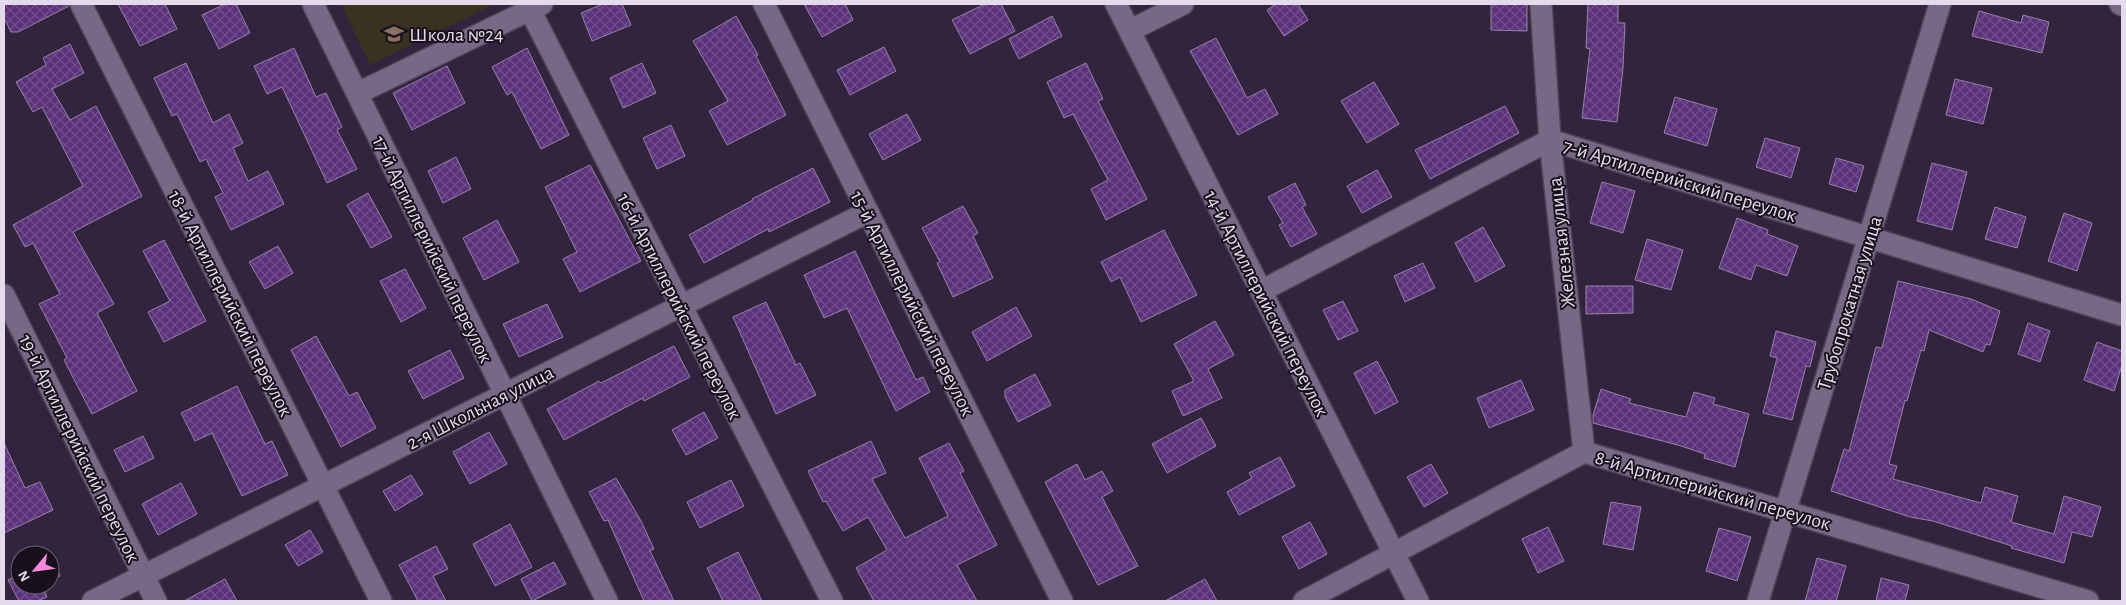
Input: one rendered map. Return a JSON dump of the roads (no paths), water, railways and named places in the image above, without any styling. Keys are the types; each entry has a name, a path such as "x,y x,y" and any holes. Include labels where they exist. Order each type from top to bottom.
{"street":[{"name":"18-й Артиллерийский переулок","path":"81,4 381,601"},
{"name":"17-й Артиллерийский переулок","path":"313,4 607,601"},
{"name":"15-й Артиллерийский переулок","path":"764,4 1062,601"},
{"name":"14-й Артиллерийский переулок","path":"1116,4 1131,30 1260,291 1418,601"},
{"path":"1131,30 1183,4"},
{"name":"Железная улица","path":"1542,4 1550,140 1584,452"},
{"name":"Трубопрокатная улица","path":"1758,601 1940,4"},
{"path":"358,93 536,7"},
{"name":"16-й Артиллерийский переулок","path":"536,7 680,306 832,601"},
{"name":"7-й Артиллерийский переулок","path":"1260,291 1550,140 2122,315"},
{"name":"2-я Школьная улица","path":"93,601 868,212"},
{"name":"19-й Артиллерийский переулок","path":"4,295 156,601"},
{"name":"8-й Артиллерийский переулок","path":"1304,601 1394,555 1584,452 2088,601"}],"place":[{"name":"Школа №24","path":"394,34"}]}
